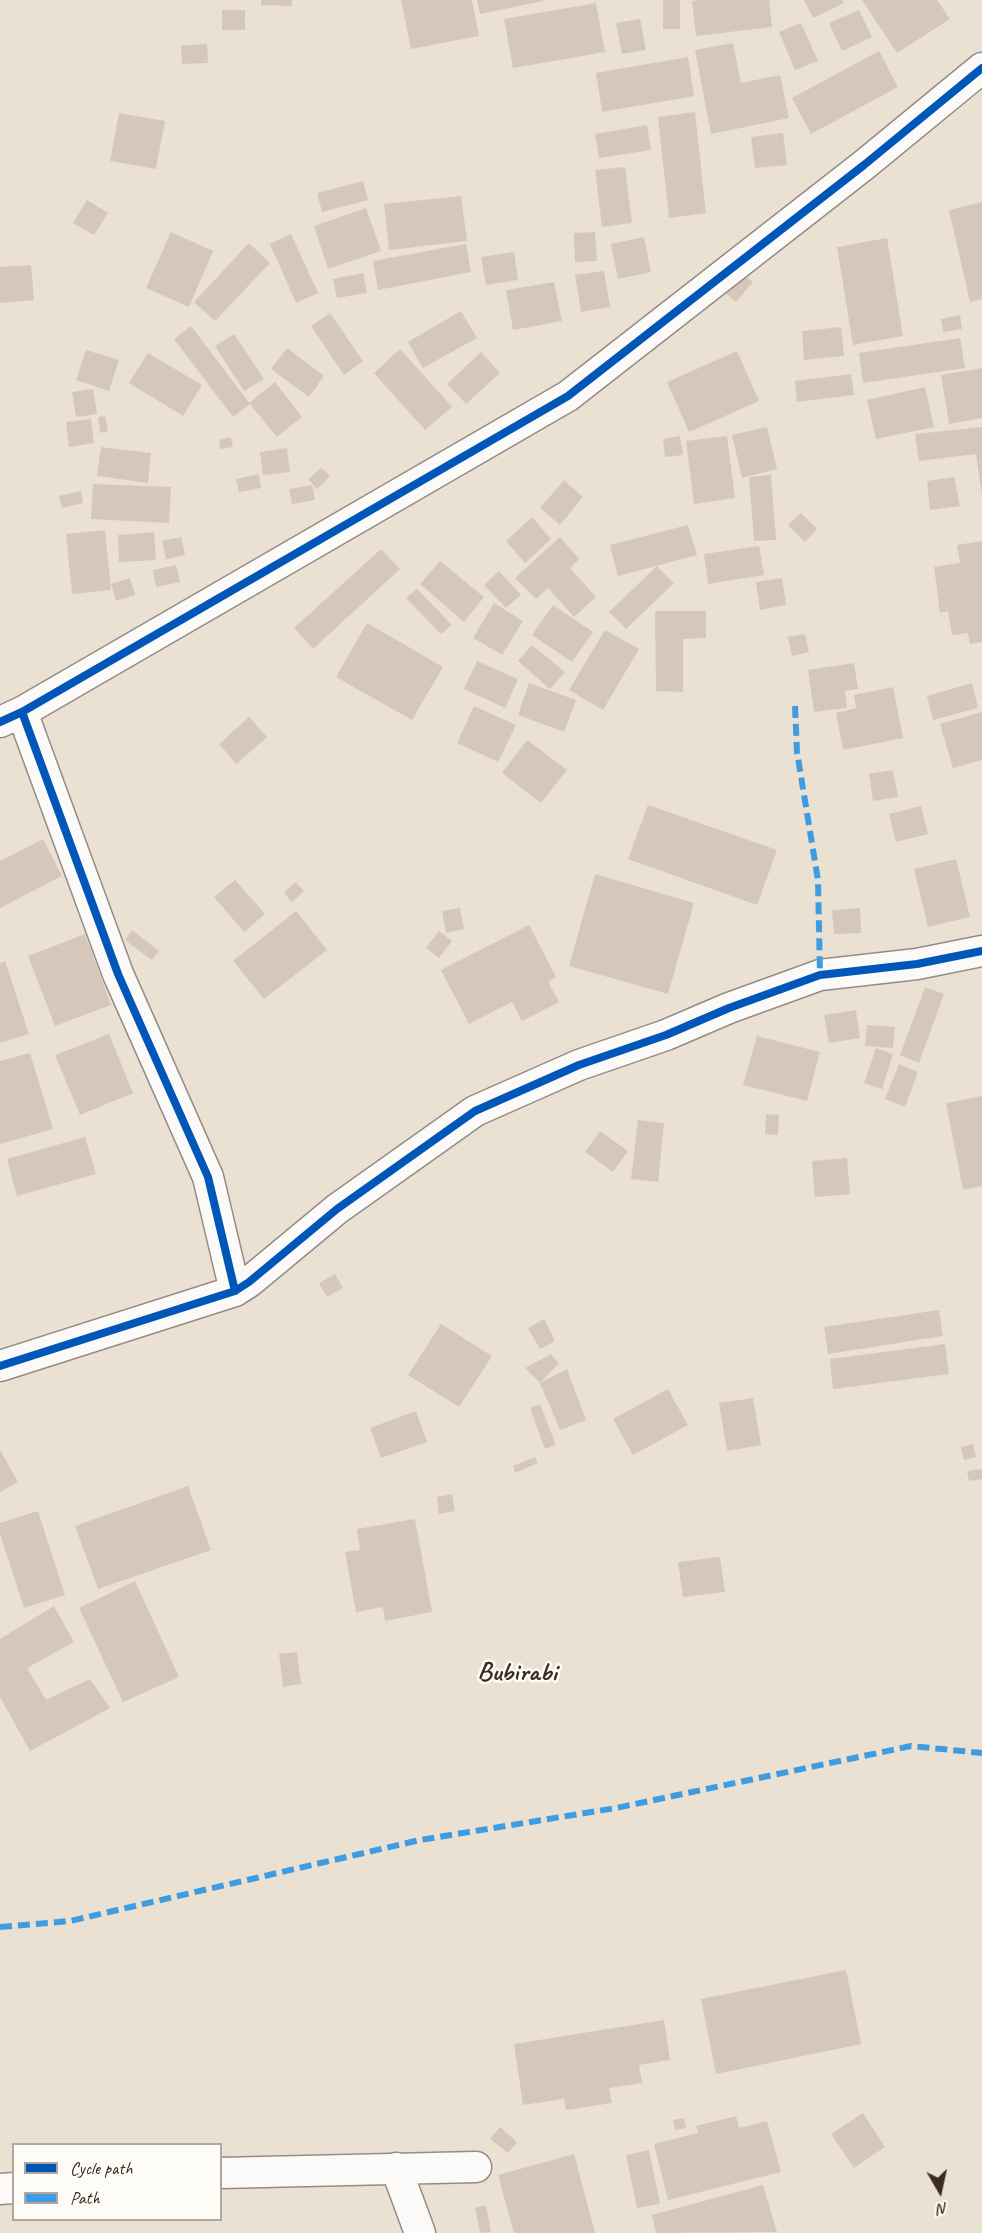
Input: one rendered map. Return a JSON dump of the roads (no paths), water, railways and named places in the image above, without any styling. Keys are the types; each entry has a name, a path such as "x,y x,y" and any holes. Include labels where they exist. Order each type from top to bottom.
{"street":[{"path":"235,1291 208,1177 118,974 11,717 568,396 864,165 982,68"},
{"path":"0,1366 235,1291 249,1282 336,1209 475,1112 579,1065 666,1035 729,1008 820,975 917,964 982,951"},
{"path":"222,2173 476,2167"},
{"path":"396,2168 420,2233"}],"district":[{"name":"Bubirabi","path":"517,1673"}]}
